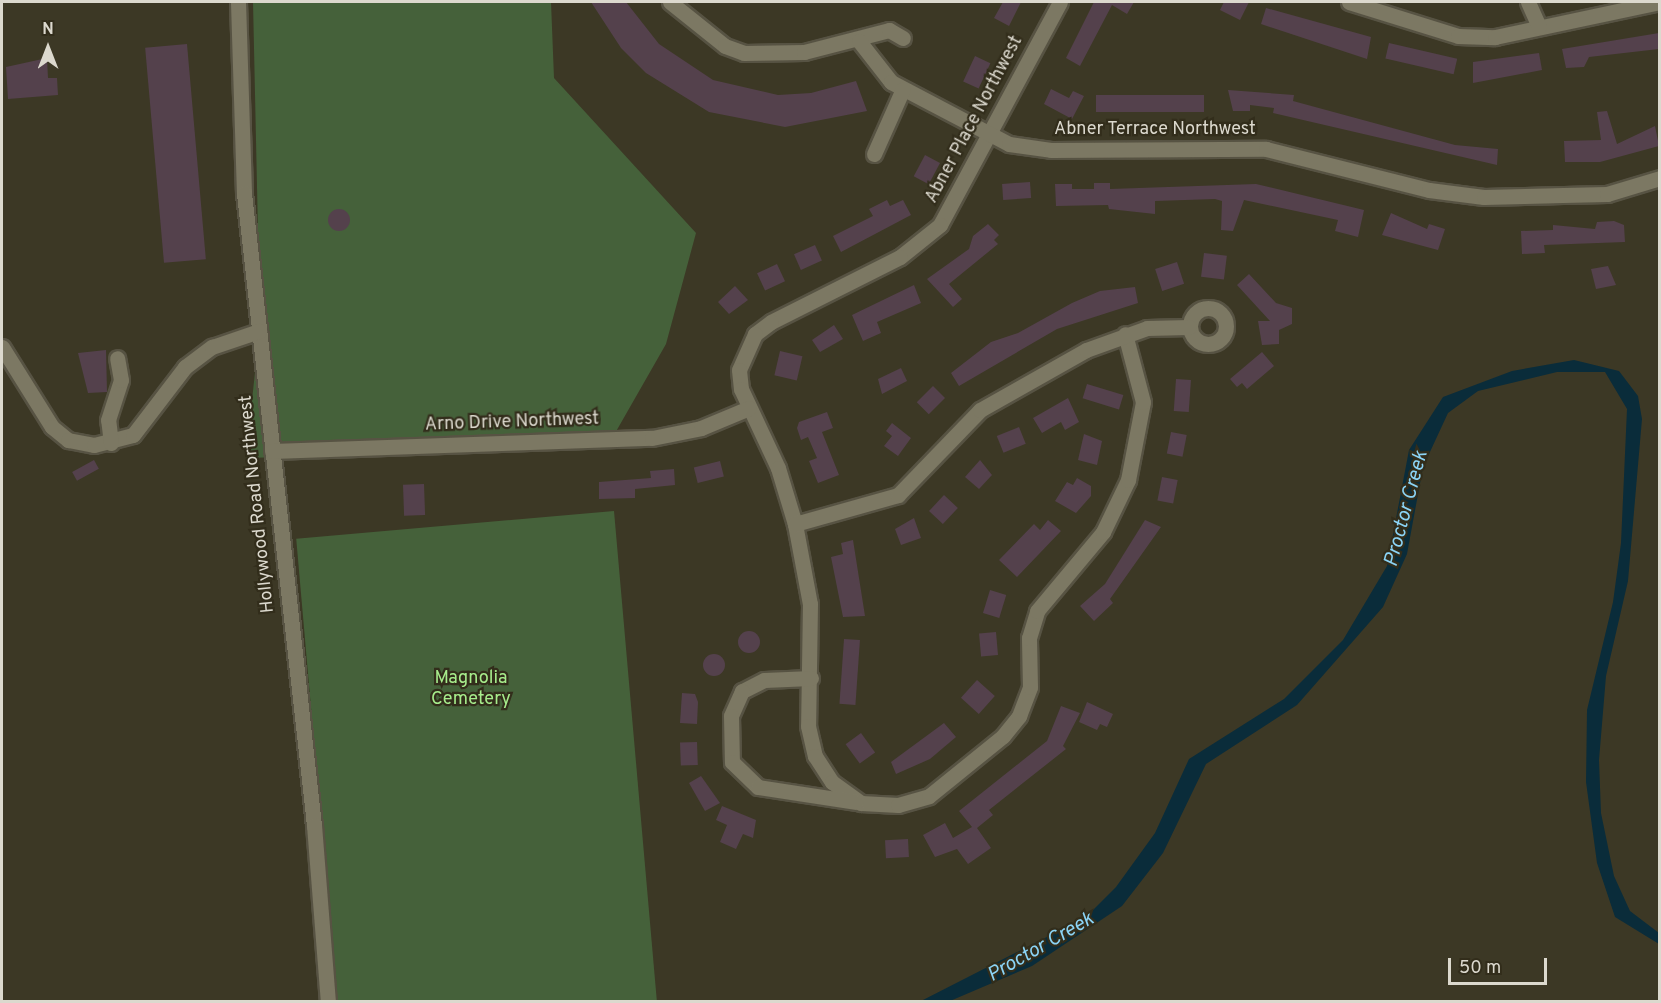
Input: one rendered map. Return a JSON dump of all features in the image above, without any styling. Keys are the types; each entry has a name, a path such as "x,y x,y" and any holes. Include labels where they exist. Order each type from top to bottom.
{"street":[{"name":"Hollywood Road Northwest","path":"238,2 239,124 328,1002"},
{"path":"670,2 725,46 744,53 768,57 859,41 889,30 903,38"},
{"name":"Abner Place Northwest","path":"861,803 832,782 815,756 808,726 811,678 810,604 795,524 778,468 749,408 739,370 755,334 925,240 952,209 1060,2"},
{"path":"1349,2 1458,36 1495,37 1659,2"},
{"path":"1528,2 1539,27"},
{"name":"Abner Terrace Northwest","path":"859,41 878,71 903,89 1009,144 1051,150 1266,149 1429,190 1484,197 1606,194 1659,178"},
{"path":"874,154 903,89"},
{"path":"795,524 898,495 980,410 1086,350 1125,334 1189,327"},
{"path":"2,347 52,427 68,440 111,443 133,435 184,367 231,337 259,331"},
{"path":"811,678 764,680 742,692 730,716 732,762 758,787 861,803 898,806 929,796 1019,717 1030,687 1029,638 1037,611 1103,532 1128,480 1143,402 1125,334"},
{"path":"111,443 108,420 121,380 117,358"},
{"name":"Arno Drive Northwest","path":"272,451 652,438 701,428 749,408"}],"green space":[{"path":"253,2 551,2 554,78 696,233 666,344 606,449 246,458 260,324"},
{"name":"Magnolia Cemetery","path":"614,511 657,1001 337,1002 296,539"}],"water":[{"name":"Proctor Creek","path":"1574,360 1619,371 1638,396 1642,419 1628,581 1606,676 1599,760 1601,813 1614,876 1630,911 1659,933 1659,944 1615,917 1597,863 1586,782 1587,710 1613,602 1621,543 1627,409 1605,372 1557,372 1478,391 1448,413 1423,467 1407,554 1383,607 1297,705 1206,764 1163,853 1122,906 1032,966 950,1001 921,1001 1086,917 1116,887 1155,833 1189,759 1284,699 1343,640 1387,566 1409,450 1443,397 1512,371"}],"building":[{"path":"591,2 626,2 659,44 713,80 778,95 811,93 856,81 867,111 785,127 709,112 646,73 621,48"},
{"path":"1003,2 1021,2 1009,26 994,18"},
{"path":"1094,2 1134,2 1127,14 1112,5 1080,66 1066,58"},
{"path":"1224,2 1249,2 1240,20 1220,10"},
{"path":"1266,8 1371,37 1367,59 1261,24"},
{"path":"1659,33 1659,49 1589,57 1584,67 1566,68 1562,49"},
{"path":"1389,43 1457,59 1454,74 1385,59"},
{"path":"187,44 206,259 164,263 145,48"},
{"path":"1539,53 1542,70 1473,83 1473,62"},
{"path":"975,56 990,63 979,89 963,81"},
{"path":"47,58 48,78 57,78 58,95 8,99 6,67"},
{"path":"1051,89 1069,98 1073,91 1084,96 1072,119 1044,104"},
{"path":"1228,90 1294,95 1293,101 1455,145 1498,149 1497,165 1273,113 1274,108 1250,105 1250,111 1233,111"},
{"path":"1096,95 1204,95 1204,112 1096,112"},
{"path":"1607,111 1617,144 1655,126 1659,146 1600,162 1565,162 1564,141 1601,140 1597,112"},
{"path":"925,155 940,163 929,184 914,176"},
{"path":"1030,182 1031,198 1003,200 1002,184"},
{"path":"1094,183 1110,183 1110,189 1256,184 1364,210 1358,237 1335,231 1338,220 1244,200 1233,231 1221,230 1222,201 1215,199 1155,201 1155,214 1109,209 1108,205 1056,206 1055,184 1072,184 1072,189 1094,189"},
{"path":"887,200 890,206 903,200 911,215 841,252 833,236 873,216 869,209"},
{"path":"339,209 347,212 350,220 347,228 339,231 331,228 328,220 331,212"},
{"path":"1391,213 1427,229 1429,224 1445,229 1438,250 1382,235"},
{"path":"1614,221 1624,225 1625,242 1544,245 1545,253 1522,254 1521,231 1553,230 1553,225 1595,229 1597,222"},
{"path":"988,224 999,235 994,240 998,244 949,284 962,299 953,307 927,279 969,249 973,236"},
{"path":"815,245 822,261 801,270 794,254"},
{"path":"1204,253 1227,256 1224,280 1201,277"},
{"path":"1177,262 1184,284 1162,291 1155,269"},
{"path":"777,264 785,281 765,291 757,273"},
{"path":"1608,266 1616,285 1596,289 1591,269"},
{"path":"1249,274 1276,303 1292,308 1292,324 1279,330 1279,344 1262,345 1258,321 1270,321 1237,285"},
{"path":"914,285 921,303 877,322 881,333 863,341 852,315"},
{"path":"735,286 748,300 729,314 718,302"},
{"path":"1135,287 1138,303 1057,329 959,386 951,373 991,342 1018,333 1072,303 1100,291"},
{"path":"834,325 843,339 820,352 812,340"},
{"path":"106,350 107,392 88,393 78,353"},
{"path":"780,351 802,356 797,381 774,375"},
{"path":"1262,352 1274,366 1247,389 1242,383 1237,387 1230,379"},
{"path":"901,368 907,381 882,394 878,379"},
{"path":"1176,379 1191,380 1189,412 1174,411"},
{"path":"1087,384 1123,395 1119,409 1083,398"},
{"path":"933,386 945,398 929,414 917,402"},
{"path":"1068,398 1079,422 1065,430 1061,422 1042,433 1033,418"},
{"path":"827,412 833,428 822,432 839,475 818,483 809,461 817,458 808,437 801,440 797,428 799,422"},
{"path":"892,423 911,438 898,456 884,446 892,436 886,431"},
{"path":"1019,427 1026,444 1003,453 997,436"},
{"path":"1171,432 1187,435 1183,457 1167,454"},
{"path":"1084,434 1102,441 1097,465 1078,460"},
{"path":"94,460 99,469 77,481 72,472"},
{"path":"980,460 992,475 979,489 965,477"},
{"path":"720,461 724,477 698,483 694,468"},
{"path":"674,469 675,485 635,489 635,498 599,499 599,482 651,478 650,471"},
{"path":"1162,477 1178,480 1173,504 1157,501"},
{"path":"1077,478 1091,486 1091,496 1076,513 1055,501 1067,482 1073,485"},
{"path":"424,484 425,515 404,516 403,485"},
{"path":"944,495 958,508 943,524 929,511"},
{"path":"914,518 921,538 901,545 895,529"},
{"path":"1048,520 1061,531 1017,577 999,560 1034,524 1040,530"},
{"path":"1145,520 1161,527 1110,599 1113,603 1094,621 1080,606 1105,584"},
{"path":"853,540 865,616 843,617 831,557 843,554 841,543"},
{"path":"990,590 1006,595 999,618 983,613"},
{"path":"749,631 757,634 760,642 757,650 749,653 741,650 738,642 741,634"},
{"path":"996,632 998,655 981,656 979,633"},
{"path":"844,639 860,640 855,705 839,704"},
{"path":"714,654 722,657 725,665 722,673 714,676 706,673 703,665 706,657"},
{"path":"977,680 995,696 979,714 961,698"},
{"path":"682,693 695,694 698,702 697,724 680,723"},
{"path":"1087,702 1113,714 1107,727 1100,724 1097,730 1079,722"},
{"path":"1061,706 1080,713 1063,746 1066,749 989,810 993,815 977,828 991,848 968,864 957,849 935,857 923,835 945,823 953,838 972,827 959,811 1047,741"},
{"path":"944,723 956,737 930,759 896,774 891,762"},
{"path":"861,733 875,752 860,764 846,744"},
{"path":"697,742 698,765 681,766 680,743"},
{"path":"701,776 720,803 705,811 689,783"},
{"path":"722,806 756,820 753,838 743,834 736,849 720,842 727,825 716,820"},
{"path":"908,839 909,857 886,858 885,840"}]}
